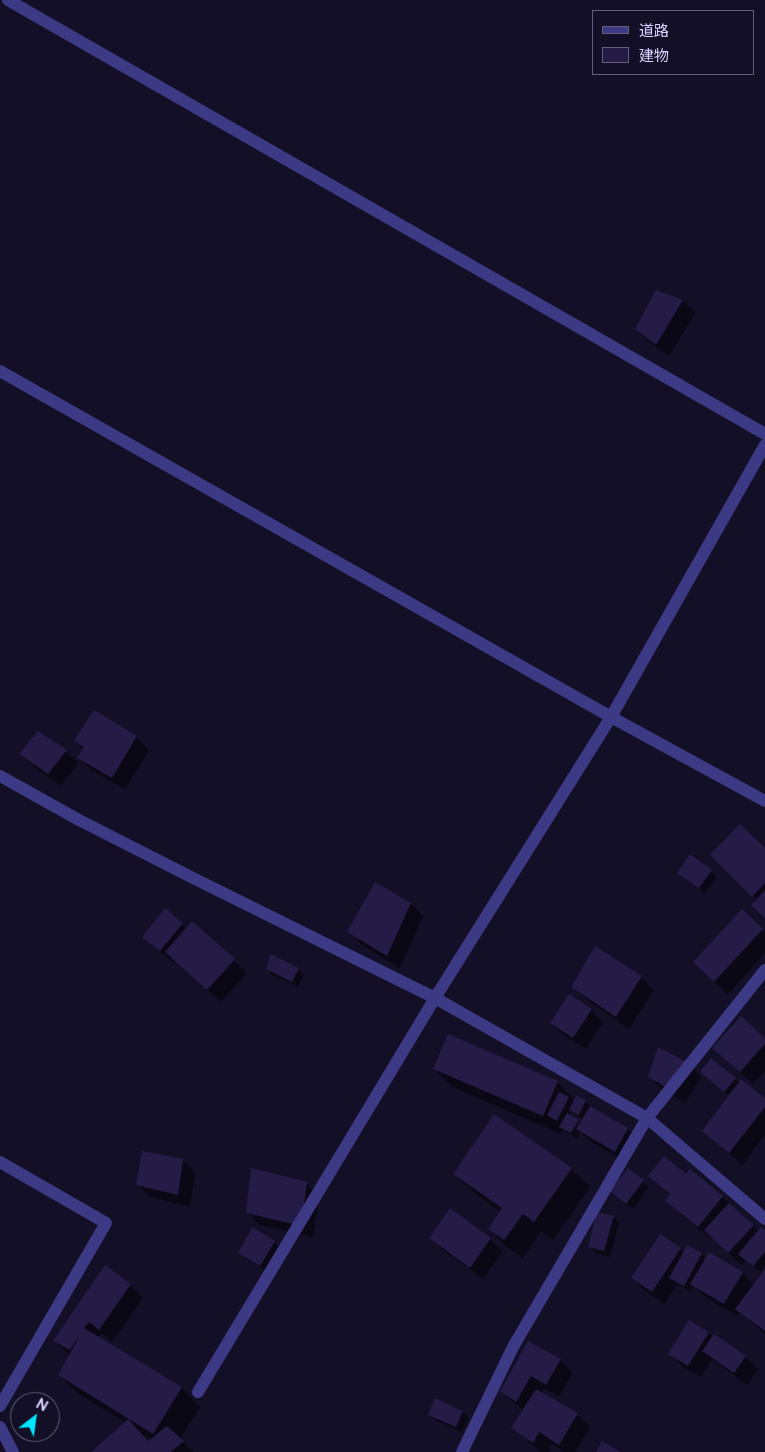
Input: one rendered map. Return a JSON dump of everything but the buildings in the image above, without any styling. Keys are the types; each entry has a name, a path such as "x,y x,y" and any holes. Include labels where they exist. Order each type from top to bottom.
{"street":[{"path":"8,0 765,434"},
{"path":"0,370 611,717 765,801"},
{"path":"198,1392 435,998 611,717 765,446"},
{"path":"0,776 150,857 435,998 647,1118 765,1219"},
{"path":"462,1452 513,1347 647,1118 765,970"},
{"path":"0,1162 106,1223 0,1406"},
{"path":"0,1427 13,1452"}]}
